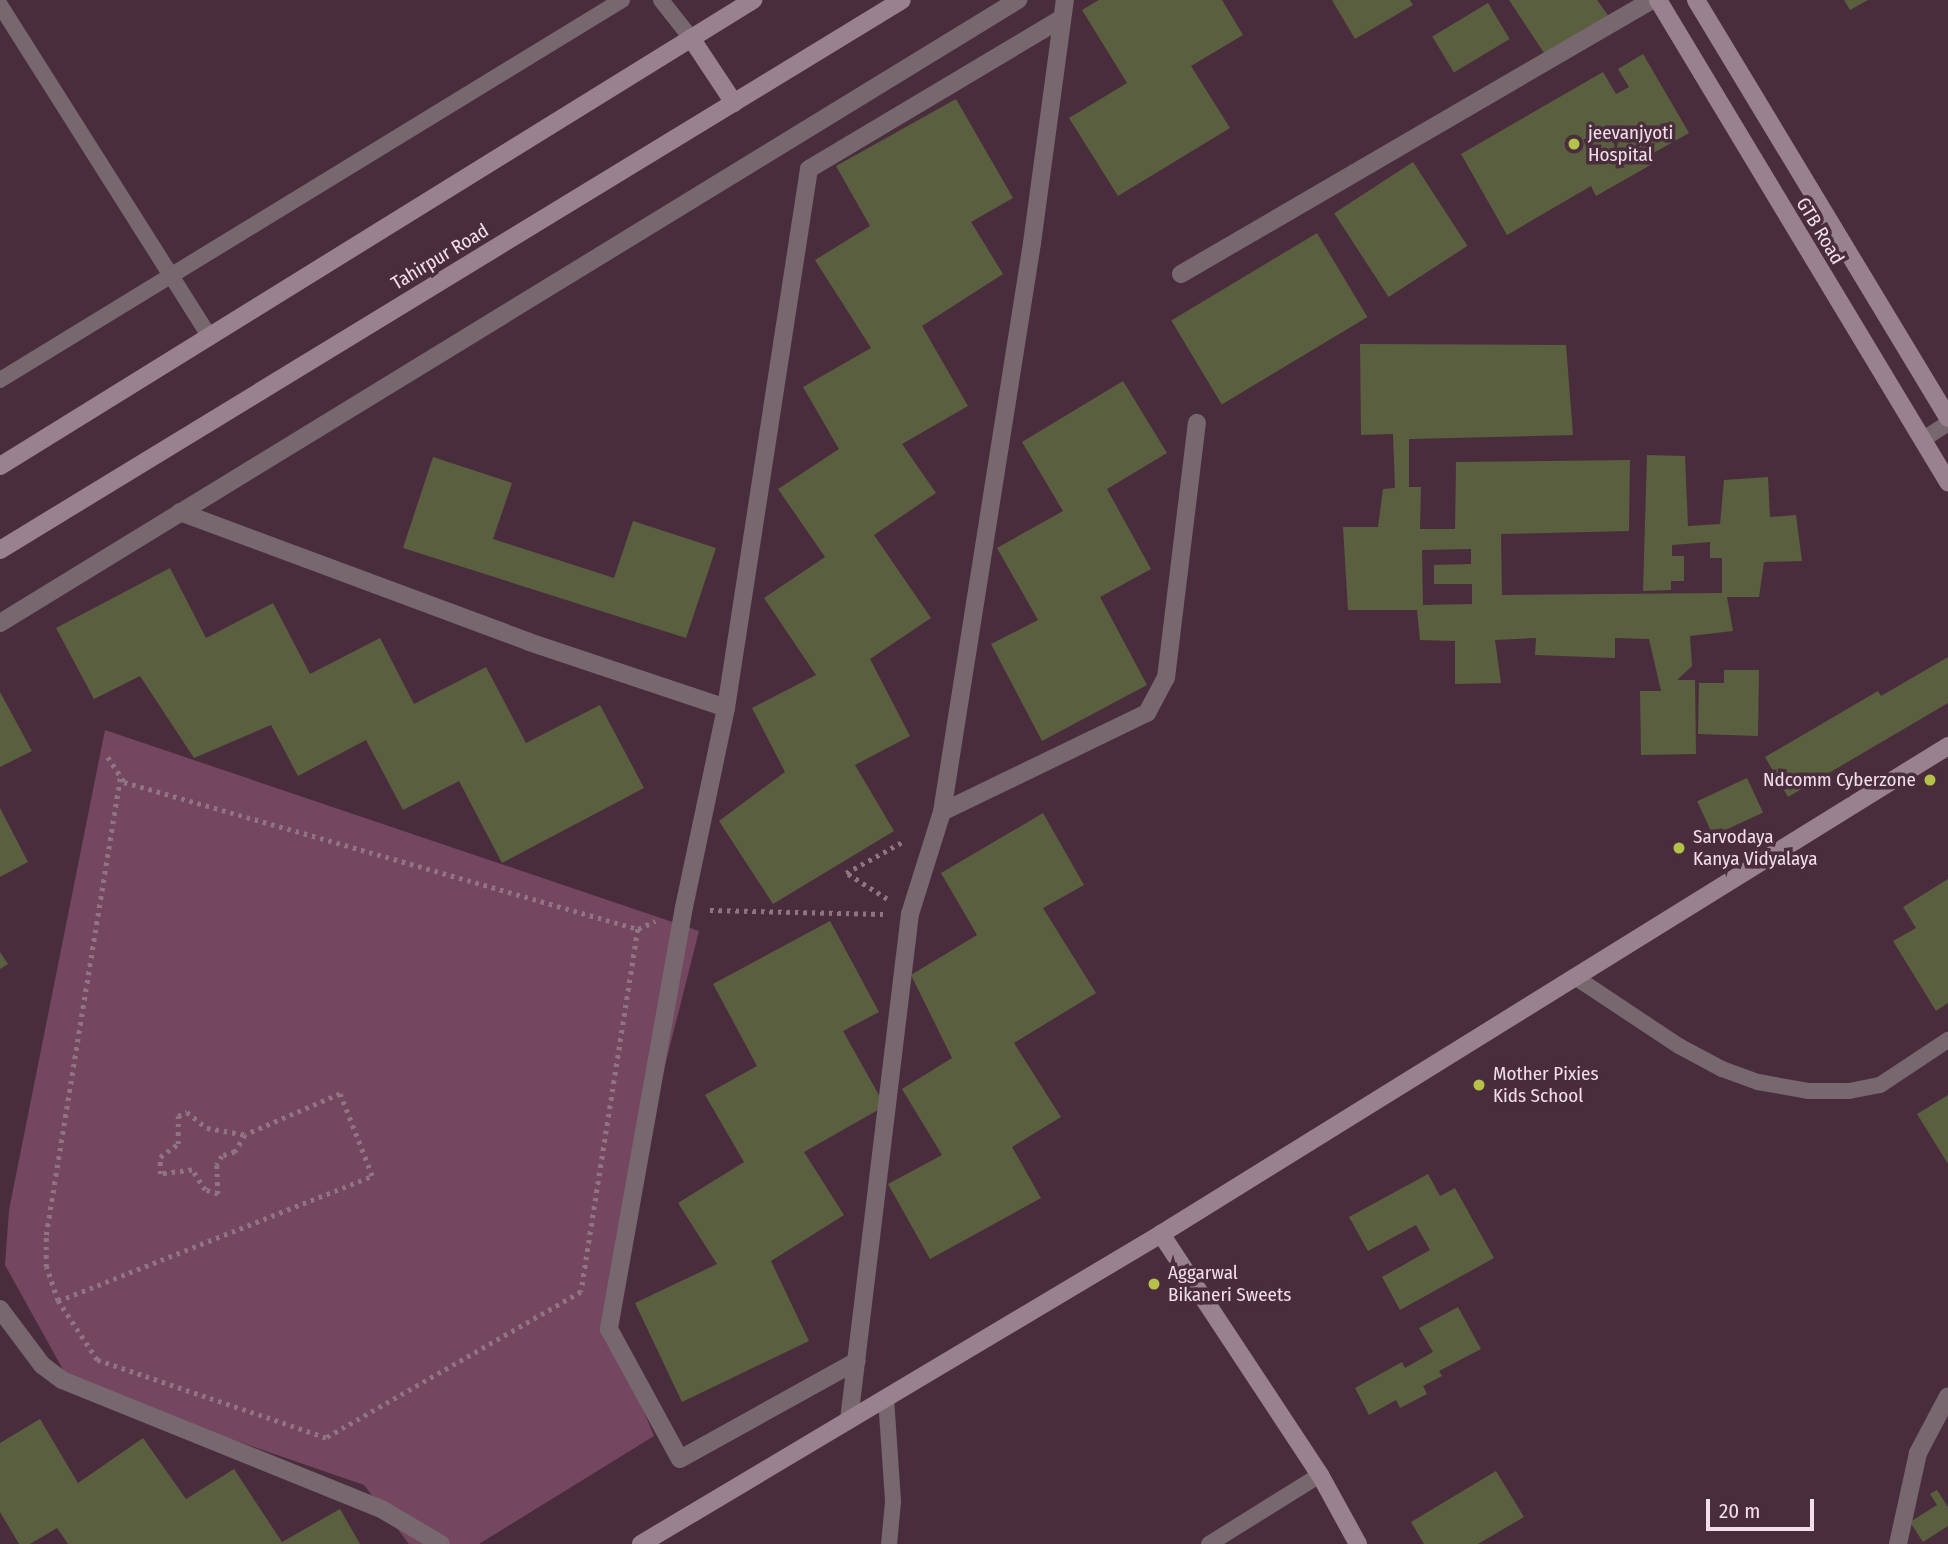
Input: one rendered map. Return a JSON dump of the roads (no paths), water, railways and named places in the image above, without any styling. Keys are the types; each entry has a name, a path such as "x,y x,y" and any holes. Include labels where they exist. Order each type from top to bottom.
{"street":[{"path":"0,466 753,0"},
{"name":"Tahirpur Road","path":"0,550 902,0"},
{"path":"0,623 1018,0"},
{"path":"849,1420 910,914 940,817 1032,243 1065,0"},
{"path":"1181,274 1652,0"},
{"name":"GTB Road","path":"1658,0 1948,482"},
{"name":"GTB Road","path":"1696,0 1948,421"},
{"path":"858,1361 680,1458 609,1329 684,907 726,708 810,169 1061,19"},
{"path":"690,37 734,103"},
{"path":"940,817 1147,713 1166,678 1197,423"},
{"path":"180,512 529,642 726,708"},
{"path":"641,1544 1161,1234 1948,746"},
{"path":"1161,1234 1320,1475 1358,1544"},
{"path":"0,1309 42,1365 62,1380 383,1510 441,1544"},
{"path":"1898,1544 1918,1452 1948,1396"}],"lane":[{"path":"0,380 172,278 622,0"},
{"path":"661,0 690,37"},
{"path":"0,5 210,337"},
{"path":"1922,440 1948,421"},
{"path":"1575,977 1679,1046 1722,1069 1758,1082 1809,1091 1849,1091 1880,1085 1948,1040"},
{"path":"886,1398 893,1502 889,1544"},
{"path":"1209,1544 1320,1475"}],"place":[{"name":"jeevanjyoti Hospital","path":"1574,144"},
{"name":"Ndcomm Cyberzone","path":"1930,780"},
{"name":"Sarvodaya Kanya Vidyalaya","path":"1679,848"},
{"name":"Mother Pixies Kids School","path":"1479,1085"},
{"name":"Aggarwal Bikaneri Sweets","path":"1154,1284"}]}
